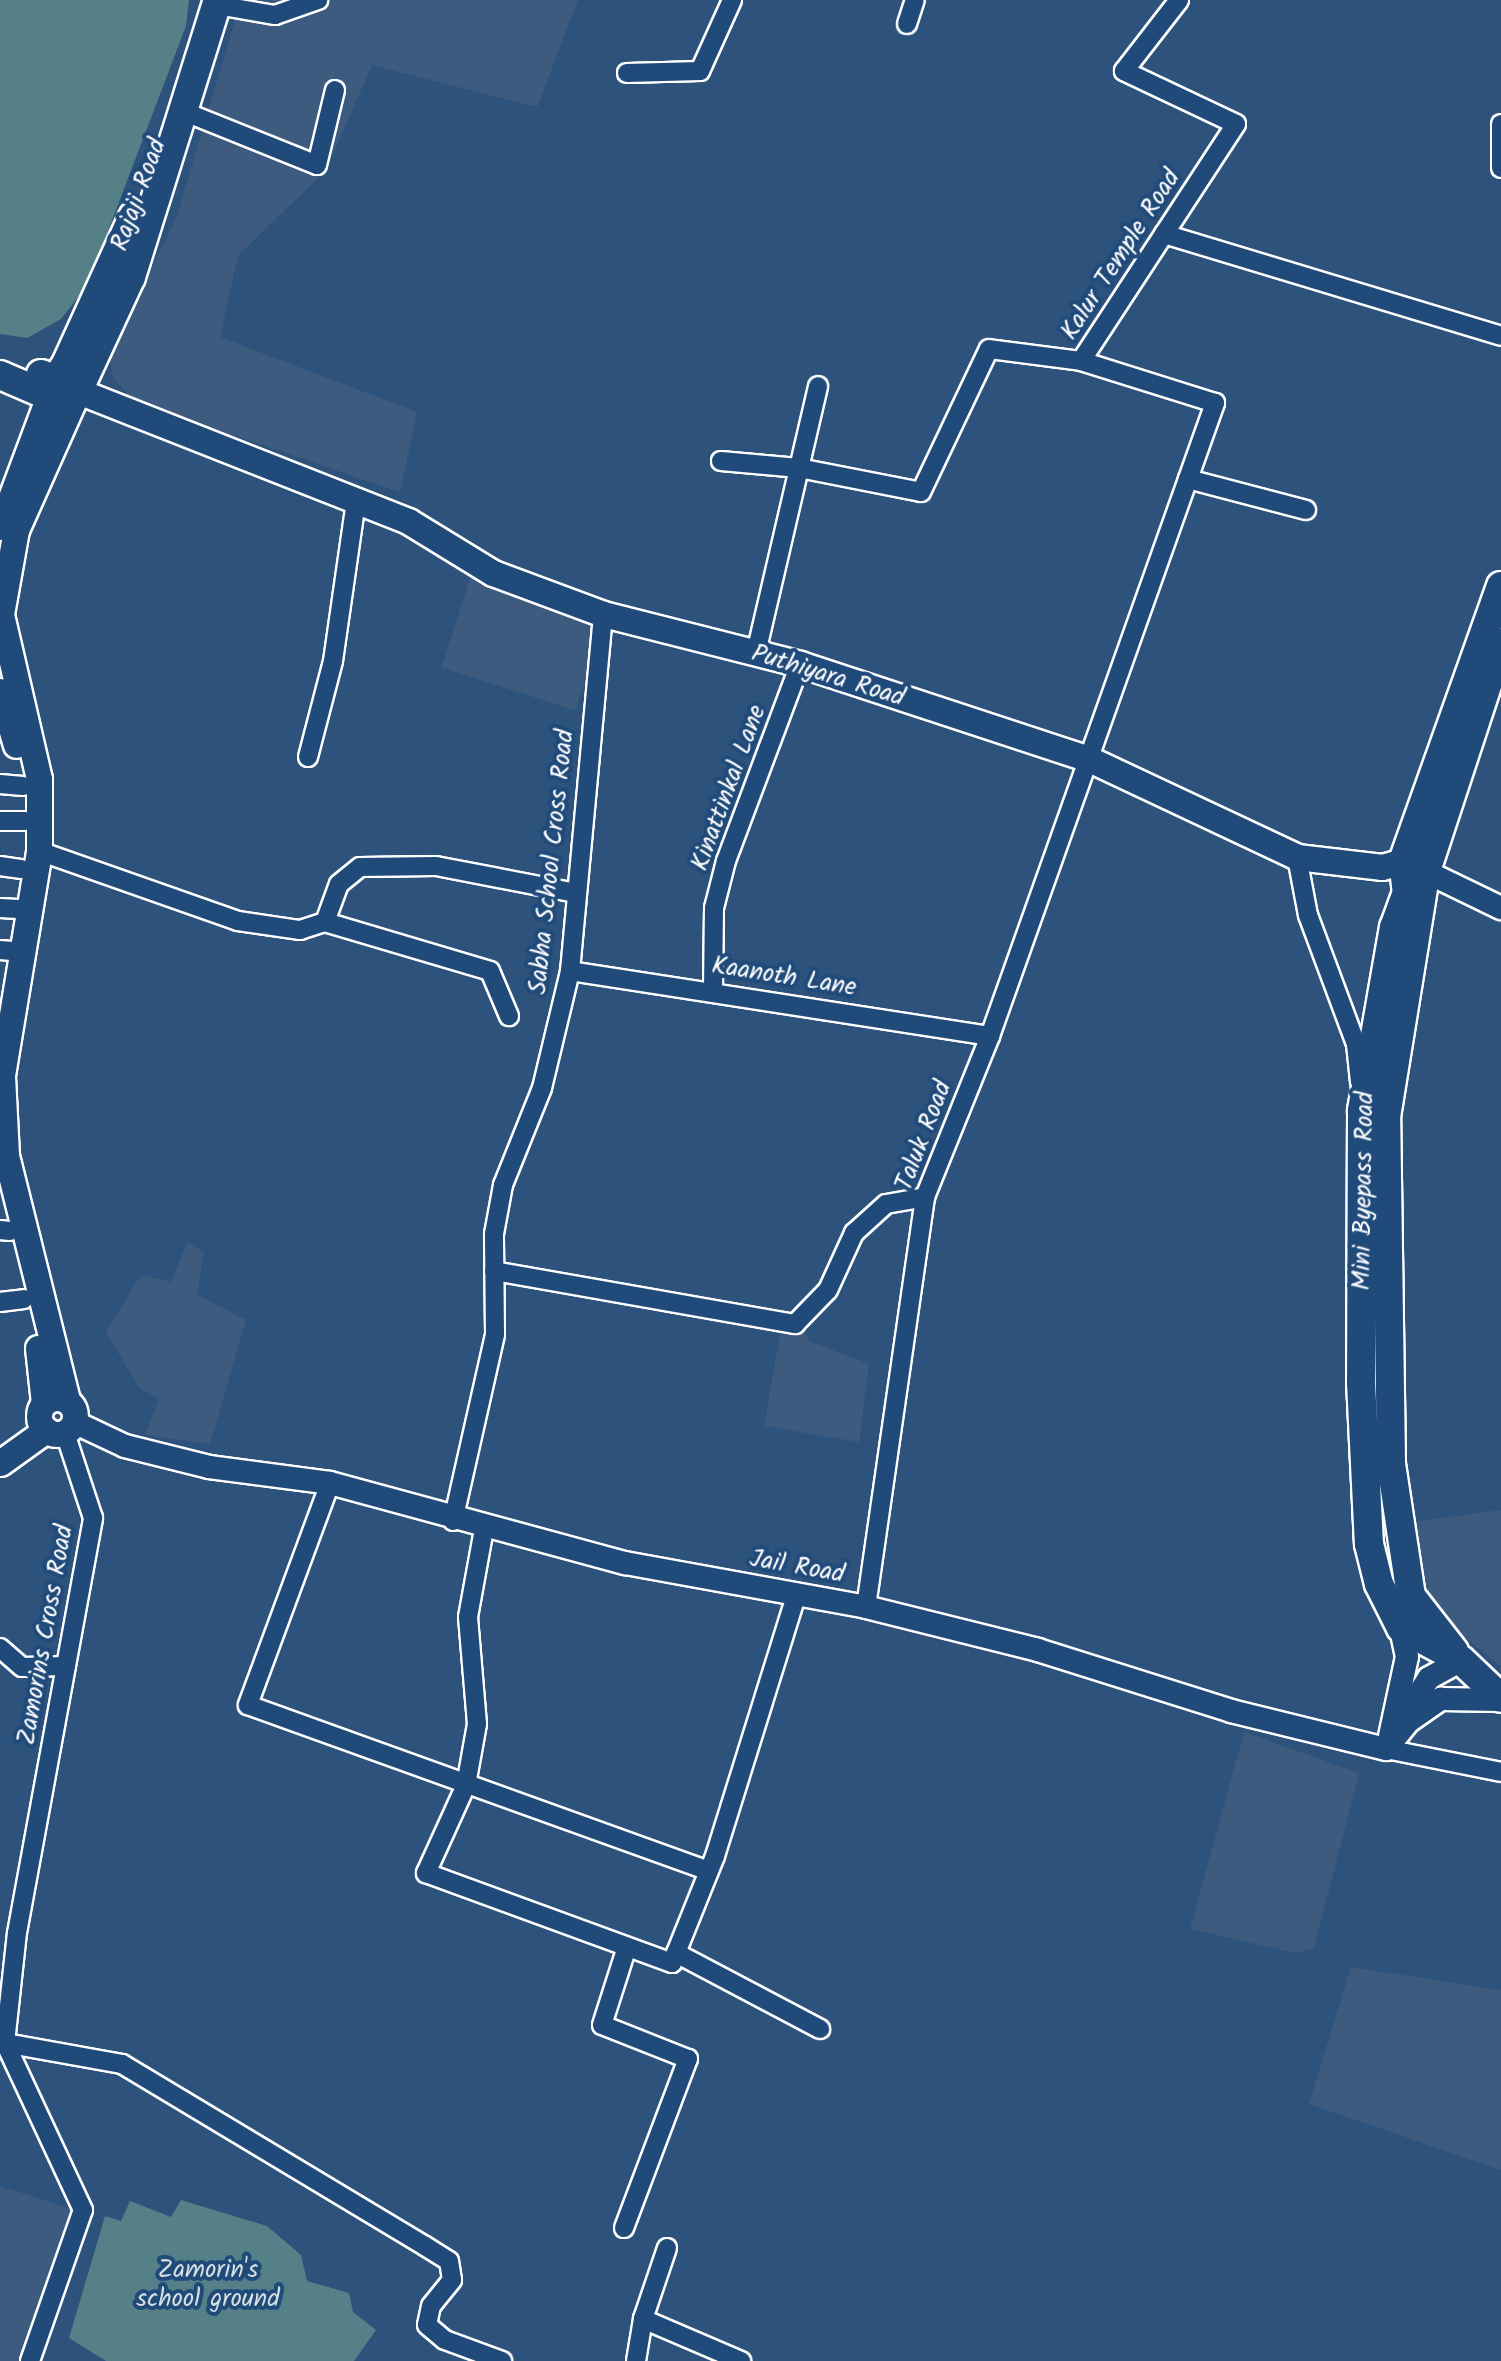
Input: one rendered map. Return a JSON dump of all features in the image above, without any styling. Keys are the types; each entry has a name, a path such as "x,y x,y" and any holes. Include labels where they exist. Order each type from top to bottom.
{"main road":[{"path":"0,527 63,393 130,276 185,112 211,2"},
{"name":"Rajaji Road","path":"63,393 153,165 211,2"},
{"path":"0,358 63,393"},
{"path":"0,375 63,393"},
{"path":"18,806 36,761 1,614 4,575 63,393"},
{"name":"Puthiyara Road","path":"63,393 408,520 494,574 603,614 800,664 1089,759 1297,857 1382,867 1414,866"},
{"name":"Mini Byepass Road","path":"1401,1628 1379,1584 1370,1544 1361,1382 1362,1111 1394,927 1501,586"},
{"path":"1501,643 1414,866 1386,1117 1392,1463 1410,1596 1461,1660 1501,1699"},
{"path":"0,691 18,806 20,862 2,1075 6,1155 59,1418"},
{"path":"0,1017 9,909 20,862"},
{"path":"0,1172 12,1301 39,1350 59,1418"},
{"path":"0,1463 59,1418"},
{"path":"1401,1628 1461,1660"}],"street":[{"path":"211,2 275,15 318,0"},
{"path":"626,73 700,71 732,0"},
{"path":"907,24 915,0"},
{"name":"Kalur Temple Road","path":"1089,759 1215,404 1082,360 1236,124 1124,71 1179,0"},
{"path":"185,112 316,165 336,90"},
{"path":"1501,124 1501,168"},
{"path":"1164,234 1501,336"},
{"path":"720,461 799,468 921,492 989,349 1082,360"},
{"path":"756,653 818,386"},
{"path":"1188,478 1306,510"},
{"path":"308,758 332,661 356,502"},
{"name":"Sabha School Cross Road","path":"453,1521 494,1334 494,1271 503,1185 542,1088 570,970 603,614"},
{"name":"Kinattinkal Lane","path":"713,990 714,908 726,861 800,664"},
{"name":"Taluk Road","path":"866,1608 925,1197 990,1036 1089,759"},
{"path":"1297,857 1308,915 1356,1044 1362,1111"},
{"path":"20,862 238,921 300,930 325,922 490,971 510,1016"},
{"path":"325,922 339,884 360,867 436,866 576,892"},
{"path":"1414,866 1501,908"},
{"name":"Kaanoth Lane","path":"570,970 990,1036"},
{"path":"494,1271 795,1324 828,1290 854,1233 886,1204 925,1197"},
{"name":"Jail Road","path":"59,1418 125,1446 209,1467 330,1483 484,1529 866,1608 1386,1749"},
{"name":"Zamorins Cross Road","path":"4,2043 17,1933 93,1518 59,1418"},
{"path":"330,1483 248,1704 707,1870"},
{"path":"484,1529 468,1618 478,1710 466,1786 426,1873 672,1964 707,1870 796,1596"},
{"path":"1386,1749 1407,1657 1401,1628"},
{"path":"0,1648 22,1667 66,1666"},
{"path":"1386,1749 1428,1678 1461,1660"},
{"path":"1386,1749 1409,1720 1442,1699 1501,1699"},
{"path":"1386,1749 1501,1772"},
{"path":"624,2228 688,2059 602,2025 626,1950"},
{"path":"676,1953 820,2028"},
{"path":"4,2043 83,2210 30,2361"},
{"path":"4,2043 122,2064 449,2261 452,2280 430,2306 427,2325 445,2340 502,2361"},
{"path":"636,2361 643,2319 668,2248"},
{"path":"643,2319 740,2361"}],"shaded area":[{"path":"241,0 578,0 537,107 372,65 326,170 238,256 220,337 417,412 400,492 133,401 113,378 110,356 177,216"},
{"path":"472,573 606,617 576,711 441,667"},
{"path":"187,1243 204,1252 197,1295 246,1320 210,1444 145,1435 159,1398 139,1388 106,1332 141,1275 171,1282"},
{"path":"781,1329 807,1334 809,1341 869,1364 859,1442 764,1426"},
{"path":"1501,1510 1501,1667 1433,1610 1411,1522"},
{"path":"1244,1732 1359,1773 1314,1949 1295,1953 1190,1929"},
{"path":"1351,1967 1501,1990 1501,2170 1309,2104"},
{"path":"0,2186 74,2210 22,2361 0,2361"}],"green space":[{"path":"0,0 189,0 186,26 87,286 61,319 27,338 0,334"},
{"name":"Zamorin's school ground","path":"181,2200 267,2226 301,2255 307,2281 349,2293 353,2312 376,2330 354,2361 106,2361 69,2338 105,2216 121,2221 130,2201 171,2217"}]}
